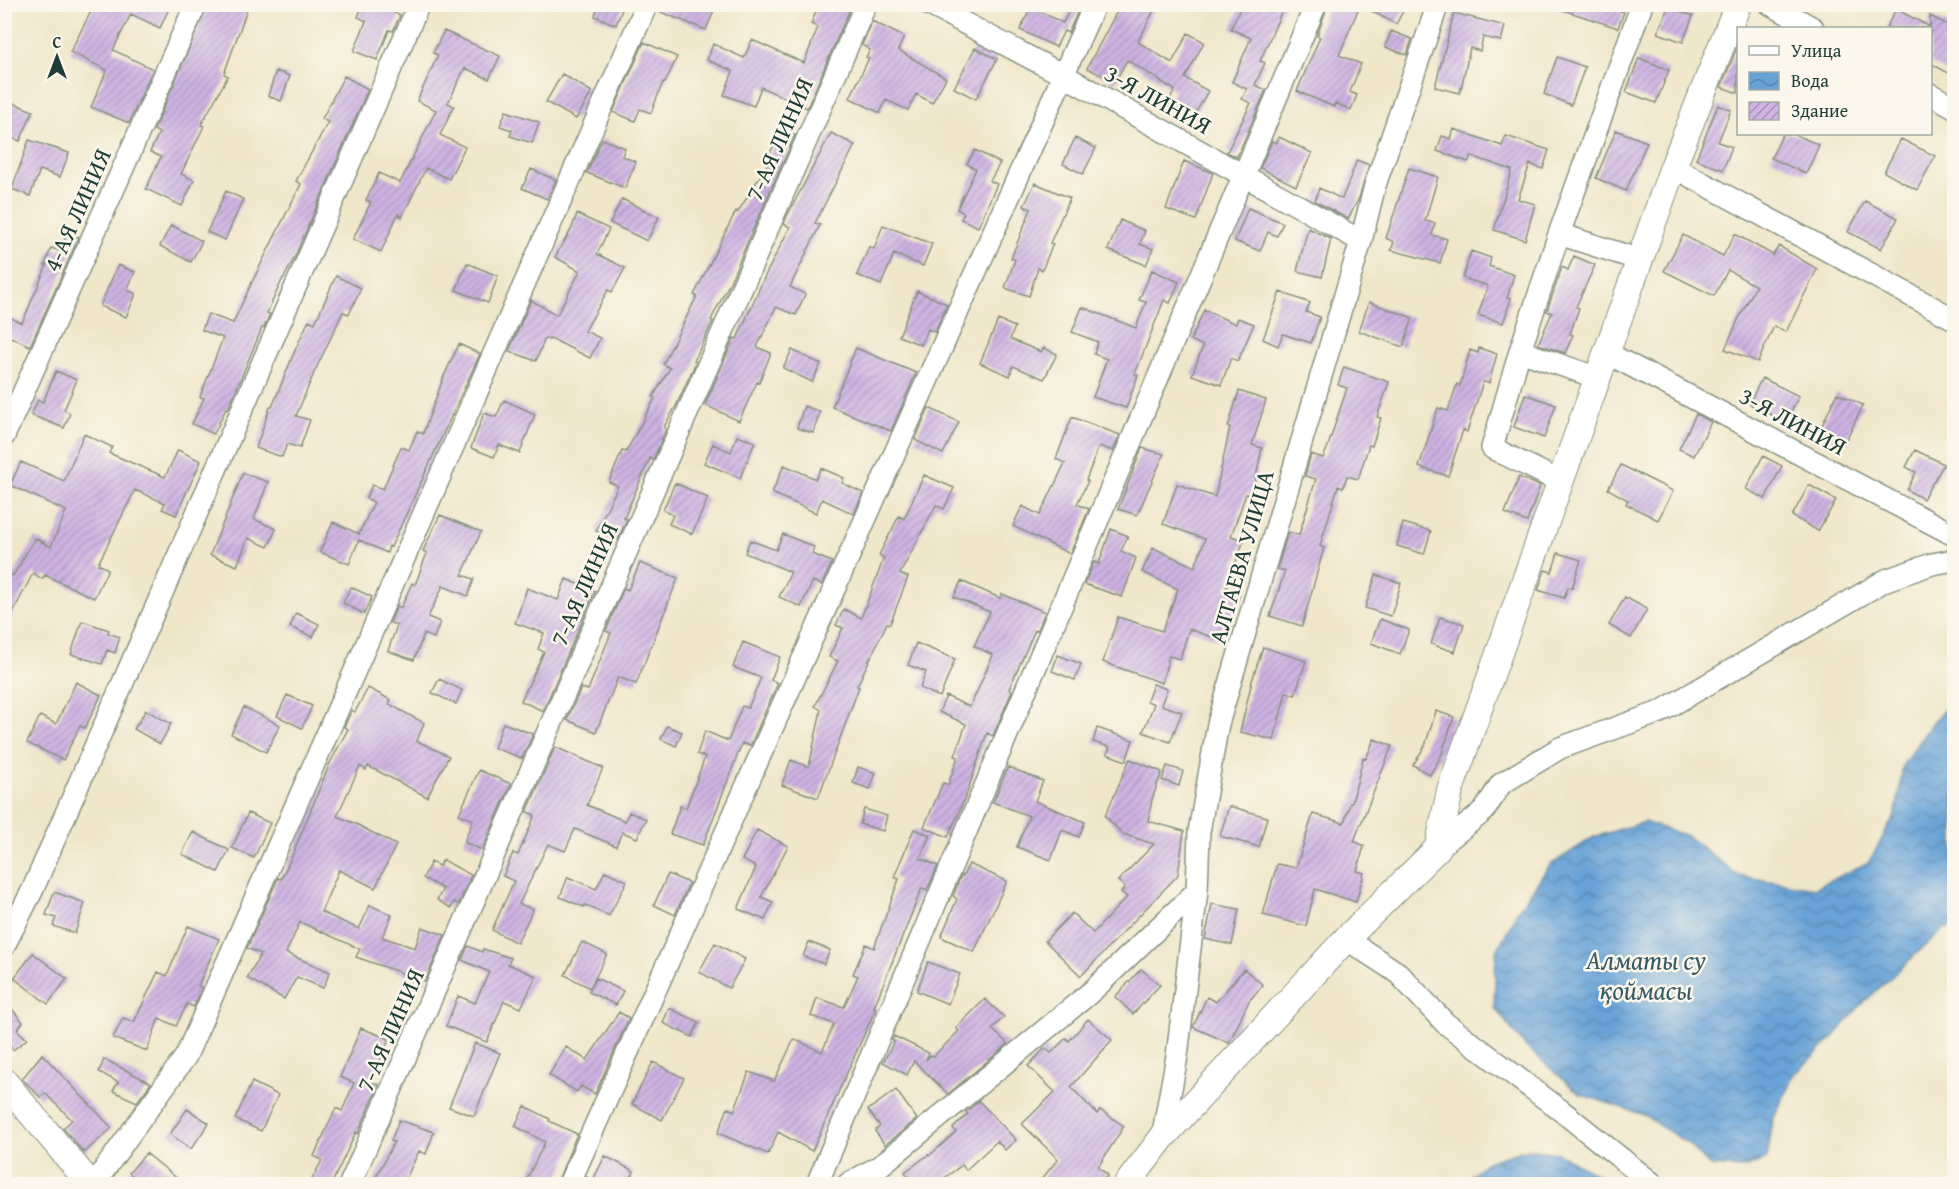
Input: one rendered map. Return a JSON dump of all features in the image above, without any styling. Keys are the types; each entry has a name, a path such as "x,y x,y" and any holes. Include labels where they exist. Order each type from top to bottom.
{"street":[{"name":"4-АЯ ЛИНИЯ","path":"4,436 196,4"},
{"path":"4,946 33,891 419,4"},
{"path":"4,1081 92,1185 186,1056 647,4"},
{"name":"7-АЯ ЛИНИЯ","path":"350,1185 866,4"},
{"name":"3-Я ЛИНИЯ","path":"928,4 1065,76 1361,241"},
{"path":"569,1185 1065,76 1095,4"},
{"path":"816,1185 1316,4"},
{"name":"АЛТАЕВА УЛИЦА","path":"1162,1138 1178,1056 1197,891 1199,832 1218,724 1361,241 1375,185 1438,4"},
{"path":"1561,482 1492,448 1520,351 1559,234 1642,4"},
{"path":"1438,848 1450,790 1673,167 1738,4"},
{"path":"1770,4 1811,27"},
{"path":"1932,95 1954,107"},
{"path":"1673,167 1954,319"},
{"path":"1559,234 1640,260"},
{"path":"1520,351 1598,378"},
{"name":"3-Я ЛИНИЯ","path":"1607,352 1954,535"},
{"path":"1127,1185 1162,1138 1346,939 1438,848 1484,811 1501,784 1560,748 1660,712 1886,580 1932,564 1954,560"},
{"path":"848,1185 880,1166 1091,992 1197,891"},
{"path":"1346,939 1398,973 1445,1023 1559,1109 1653,1185"}],"water":[{"name":"Алматы су қоймасы","path":"1954,698 1954,926 1943,929 1858,1008 1834,1037 1794,1075 1773,1120 1767,1158 1744,1168 1710,1166 1689,1145 1644,1115 1580,1094 1525,1046 1494,1007 1496,953 1518,910 1550,865 1594,837 1644,822 1687,836 1739,876 1815,888 1869,862 1896,813 1903,765 1929,727"},
{"path":"1528,1149 1558,1153 1614,1184 1460,1184 1487,1162"}],"building":[{"path":"95,4 171,4 160,28 131,14 113,50 153,69 129,123 91,107 107,70 70,52"},
{"path":"208,4 249,4 224,74 228,76 201,125 204,126 181,174 194,180 182,206 146,189 161,157 150,152 159,133 154,130"},
{"path":"363,4 396,4 393,12 400,15 393,31 389,30 377,60 354,51 366,21 358,17"},
{"path":"599,4 624,4 616,25 595,16"},
{"path":"659,4 707,4 715,8 706,30 658,11"},
{"path":"819,4 852,4 807,108 761,87 754,106 724,95 733,71 707,60 713,44 744,58 752,40 804,63 818,27 811,24"},
{"path":"1072,4 1080,7 1068,33 1064,31 1056,47 1020,30 1031,7 1063,23"},
{"path":"1121,4 1157,4 1138,42 1172,63 1188,33 1204,42 1185,78 1208,91 1192,119 1167,105 1175,90 1127,60 1115,82 1087,68"},
{"path":"1242,4 1285,4 1260,61 1265,63 1255,85 1266,90 1237,157 1227,152 1251,103 1242,99 1247,89 1232,82 1251,38 1231,29"},
{"path":"1328,4 1407,4 1396,24 1360,5 1339,55 1361,64 1350,92 1357,95 1351,110 1335,103 1334,107 1297,91 1320,37 1317,36"},
{"path":"1555,4 1610,4 1609,7 1624,12 1618,28 1554,7"},
{"path":"1668,7 1693,16 1683,42 1658,33"},
{"path":"1896,9 1930,27 1887,27"},
{"path":"1454,13 1505,26 1501,41 1483,37 1480,51 1470,48 1460,93 1435,87"},
{"path":"1930,16 1954,28 1954,76 1932,64"},
{"path":"872,21 904,37 898,50 946,78 932,103 916,94 908,110 886,100 880,113 850,98 869,58 866,57 870,50 862,45"},
{"path":"444,31 500,56 489,79 465,68 448,103 454,106 440,135 465,147 449,179 426,168 402,217 398,214 381,252 353,239 371,202 366,200 379,173 400,183 436,110 417,101 438,55 433,53"},
{"path":"1391,31 1412,39 1407,55 1385,47"},
{"path":"644,42 677,57 665,83 663,82 651,113 640,109 635,121 613,112"},
{"path":"1737,47 1737,93 1721,87"},
{"path":"975,48 997,59 976,99 954,88"},
{"path":"1557,57 1585,67 1571,105 1544,94"},
{"path":"1639,58 1669,70 1656,103 1626,92"},
{"path":"276,71 290,76 281,101 268,96"},
{"path":"562,74 592,92 576,119 546,102"},
{"path":"344,76 368,89 296,254 267,313 270,314 228,409 226,408 214,434 192,424 204,398 200,397 223,338 202,330 208,314 233,323 301,184 296,181 328,122 322,119"},
{"path":"8,101 33,111 20,141 4,135 4,109"},
{"path":"1718,105 1731,110 1718,142 1732,147 1723,170 1696,159"},
{"path":"506,111 539,122 532,143 510,136 512,130 500,126"},
{"path":"781,128 795,135 711,320 713,321 694,361 696,362 664,427 666,429 653,460 650,458 624,518 627,519 618,540 596,531 618,486 609,482 622,451 626,452 670,368 663,364 697,296 694,295 736,211 738,212 772,157 769,156"},
{"path":"1454,129 1502,146 1506,136 1549,150 1543,169 1530,164 1518,199 1535,204 1525,240 1494,230 1512,170 1471,156 1468,162 1437,151 1442,136 1451,139"},
{"path":"1616,130 1647,142 1626,191 1596,178"},
{"path":"831,133 855,145 815,223 820,225 790,287 805,294 796,315 776,307 757,347 771,353 759,383 757,382 739,421 705,405 734,338 737,339 790,227 784,224 786,218"},
{"path":"1782,135 1796,135 1819,145 1806,174 1771,158"},
{"path":"1279,137 1312,153 1296,186 1260,168 1272,141 1276,143"},
{"path":"1075,138 1096,148 1083,174 1063,164"},
{"path":"602,139 625,148 622,156 636,162 625,188 587,173"},
{"path":"1901,139 1935,156 1917,190 1884,172"},
{"path":"29,140 69,153 60,177 40,170 30,196 12,189"},
{"path":"975,150 1000,163 990,181 997,184 978,227 961,219 964,213 957,209 976,169 967,164"},
{"path":"1357,160 1369,165 1359,198 1348,219 1315,201 1319,188 1342,199"},
{"path":"1184,161 1213,173 1196,220 1166,209"},
{"path":"1409,168 1438,177 1425,221 1435,223 1432,235 1447,239 1440,263 1391,250 1394,242 1386,238"},
{"path":"531,169 556,180 547,199 522,188"},
{"path":"1035,183 1070,198 1050,243 1053,244 1042,270 1038,268 1029,296 1005,288 1015,259 1011,258 1031,209 1024,206"},
{"path":"226,191 243,199 225,240 207,232"},
{"path":"622,199 659,217 647,241 610,223"},
{"path":"1865,201 1898,218 1881,249 1848,232"},
{"path":"1248,208 1283,223 1277,236 1268,232 1260,251 1235,241"},
{"path":"577,214 609,229 597,254 625,268 612,292 608,290 585,331 600,338 590,358 550,338 549,340 545,338 536,361 509,351 531,300 557,315 580,271 555,257 571,230"},
{"path":"1120,220 1145,231 1140,244 1153,249 1146,265 1108,250"},
{"path":"171,225 202,241 191,262 160,246"},
{"path":"883,225 932,244 923,266 894,254 881,285 857,275 869,247 874,249"},
{"path":"1308,228 1331,239 1322,277 1297,271"},
{"path":"67,233 79,237 30,346 4,334 4,315 22,323 47,265 45,265 51,248 61,251"},
{"path":"1735,234 1773,255 1779,246 1817,269 1786,332 1774,326 1758,362 1725,349 1756,286 1728,270 1714,296 1664,271 1683,235 1723,256"},
{"path":"1471,251 1491,258 1489,266 1514,275 1507,298 1511,299 1503,323 1478,315 1488,286 1463,278"},
{"path":"1574,256 1595,265 1576,307 1579,308 1570,334 1573,335 1565,353 1538,344 1552,313 1547,311 1562,267 1568,270"},
{"path":"467,263 498,276 488,303 456,290"},
{"path":"118,265 135,272 127,290 136,294 126,317 100,306"},
{"path":"1152,270 1179,282 1170,303 1164,300 1135,374 1138,375 1126,408 1093,397 1107,359 1094,354 1098,342 1072,332 1082,307 1136,328 1146,302 1139,300"},
{"path":"336,276 361,288 349,314 343,312 296,416 310,420 300,448 287,444 282,457 256,448 270,407 272,407 309,320 315,323"},
{"path":"917,291 947,304 935,332 928,329 921,345 899,336"},
{"path":"1280,292 1310,303 1306,312 1320,317 1311,343 1283,334 1278,346 1263,339"},
{"path":"1369,302 1413,318 1403,347 1359,331"},
{"path":"1204,310 1236,324 1238,318 1254,324 1238,361 1231,358 1221,385 1192,375 1203,346 1191,340"},
{"path":"998,320 1015,327 1010,339 1041,352 1044,348 1057,354 1044,379 1013,366 1010,376 980,363"},
{"path":"459,344 480,354 387,553 359,540 349,564 320,552 333,522 359,534 374,502 366,498 372,485 383,489 401,447 409,450 417,431 423,434 444,376"},
{"path":"856,348 916,373 891,431 832,407"},
{"path":"1479,348 1497,354 1489,383 1483,382 1467,432 1463,430 1448,476 1419,467 1438,408 1448,411 1457,384 1460,386 1470,350 1478,353"},
{"path":"792,350 821,364 812,382 783,368"},
{"path":"1344,367 1389,382 1377,417 1381,418 1358,479 1347,476 1343,488 1338,486 1320,546 1324,548 1302,626 1270,616 1285,571 1277,569 1288,532 1299,535 1316,479 1305,476 1311,454 1323,458 1327,449 1347,388 1338,385"},
{"path":"56,371 77,380 64,410 70,413 64,428 31,415 38,400 43,402"},
{"path":"1762,378 1799,396 1790,414 1784,411 1780,419 1749,404"},
{"path":"1239,391 1266,400 1252,445 1262,448 1252,496 1246,494 1231,536 1244,540 1226,589 1240,594 1223,641 1189,629 1180,659 1169,656 1162,683 1103,662 1118,617 1162,631 1178,589 1142,572 1153,548 1195,567 1205,539 1163,524 1177,484 1215,497 1230,427 1228,427"},
{"path":"1837,393 1863,405 1844,444 1819,432"},
{"path":"1525,394 1556,405 1544,438 1514,427"},
{"path":"504,400 535,414 520,453 499,445 494,457 471,448 484,413 496,417"},
{"path":"804,406 820,412 813,433 797,428"},
{"path":"929,408 959,422 943,454 915,440"},
{"path":"1696,414 1711,422 1694,456 1679,449"},
{"path":"1072,417 1120,435 1113,451 1099,446 1086,480 1088,481 1077,504 1089,509 1070,554 1013,526 1022,506 1040,515 1065,463 1056,459"},
{"path":"84,434 112,447 109,453 165,477 178,450 201,461 176,515 162,509 165,503 135,490 98,564 108,569 94,598 45,575 42,579 33,573 4,630 4,571 13,576 35,538 51,547 66,511 10,485 21,462 64,481"},
{"path":"737,436 755,442 740,478 704,463 713,444 731,452"},
{"path":"1142,448 1164,454 1137,515 1118,509"},
{"path":"1915,450 1944,464 1923,499 1907,490 1916,472 1906,467"},
{"path":"1763,456 1782,466 1765,499 1746,489"},
{"path":"784,465 816,479 821,468 844,478 842,483 863,493 854,514 822,499 816,513 772,493"},
{"path":"1621,465 1673,491 1658,520 1626,504 1628,500 1608,489"},
{"path":"243,473 268,482 254,519 276,529 268,547 248,538 237,566 210,555"},
{"path":"924,475 954,488 944,509 936,505 900,574 908,577 890,624 887,623 857,686 859,687 818,798 782,785 791,760 809,767 821,710 815,706 838,661 829,657 843,628 836,625 844,609 861,618 884,558 879,555 899,516 904,519"},
{"path":"1519,477 1540,486 1527,522 1505,513"},
{"path":"675,483 708,498 692,534 669,524 673,515 663,510"},
{"path":"1809,485 1836,500 1818,531 1792,516"},
{"path":"440,515 481,532 462,575 474,579 468,596 443,586 428,617 440,622 434,638 424,634 414,660 388,651 397,625 390,623 397,606 401,608 412,583 415,585 427,553 423,551"},
{"path":"1403,523 1431,531 1424,554 1397,546"},
{"path":"1111,529 1128,536 1121,551 1136,558 1122,597 1084,584 1094,562 1099,564"},
{"path":"783,534 814,547 812,554 832,562 822,585 813,581 801,607 779,597 791,572 745,553 750,540 776,550"},
{"path":"1558,553 1581,560 1572,588 1568,587 1564,598 1538,590 1545,570 1552,572"},
{"path":"640,563 678,578 636,684 618,677 596,732 567,720 581,688 588,690 611,633 606,631 624,588 628,590"},
{"path":"1376,575 1401,583 1391,616 1365,608"},
{"path":"566,579 595,591 543,711 521,701 544,652 538,649 544,633 515,623 527,588 558,600"},
{"path":"961,581 1000,598 1002,594 1045,612 1009,689 1012,691 993,736 987,733 967,793 948,837 924,827 943,783 948,785 966,724 939,712 946,696 970,707 993,655 974,646 990,612 954,597"},
{"path":"351,587 372,597 364,614 343,603"},
{"path":"1625,597 1647,609 1631,638 1609,625"},
{"path":"296,613 319,624 313,637 290,627"},
{"path":"1440,617 1464,624 1455,652 1431,644"},
{"path":"1380,619 1409,630 1400,654 1371,643"},
{"path":"82,621 109,630 108,633 120,637 115,653 107,650 102,664 71,654"},
{"path":"743,642 780,657 771,680 778,683 750,746 742,743 703,845 670,834 680,806 686,808 705,757 697,754 705,731 728,741 742,706 748,708 761,678 733,667"},
{"path":"916,643 955,659 940,697 920,688 926,672 908,665"},
{"path":"1263,647 1306,661 1295,695 1286,692 1274,740 1240,732"},
{"path":"1058,655 1081,664 1075,680 1052,671"},
{"path":"439,679 462,690 456,704 432,693"},
{"path":"76,682 101,695 85,728 80,726 63,760 27,743 40,716 56,724"},
{"path":"1153,684 1167,689 1161,705 1182,712 1170,742 1143,732 1154,704 1147,701"},
{"path":"368,688 391,700 389,704 424,723 417,741 449,756 427,797 368,766 366,770 360,766 337,816 396,845 375,888 339,870 321,912 359,929 370,905 392,915 382,937 415,948 422,927 445,935 425,981 356,957 360,949 300,922 286,953 330,972 323,988 297,977 284,999 247,978 261,954 247,948 278,878 281,879 292,856 330,763 348,729 344,727 352,710 355,712"},
{"path":"287,695 312,706 302,728 277,716"},
{"path":"244,707 280,725 266,752 231,734"},
{"path":"146,710 171,724 160,744 134,729"},
{"path":"1436,711 1454,717 1441,756 1430,775 1413,765 1425,746"},
{"path":"503,723 533,734 522,758 494,748"},
{"path":"667,726 682,732 676,746 661,739"},
{"path":"1097,728 1133,740 1126,761 1107,754 1110,747 1093,742"},
{"path":"1374,739 1392,746 1354,841 1364,846 1357,871 1364,873 1356,902 1315,889 1306,926 1263,915 1277,864 1296,868 1313,814 1344,823 1350,803 1352,803 1363,758 1366,759"},
{"path":"555,747 603,768 587,805 625,821 629,812 646,819 637,838 622,832 616,846 575,829 565,851 548,844 519,904 533,909 517,943 492,930 514,881 503,876 513,853 518,855 535,815 527,812"},
{"path":"1130,759 1162,772 1152,799 1148,821 1184,831 1178,875 1081,976 1045,941 1072,913 1093,933 1127,897 1121,892 1125,887 1118,881 1154,844 1123,834 1105,816"},
{"path":"1167,766 1183,771 1179,786 1162,780"},
{"path":"858,767 876,773 870,789 853,783"},
{"path":"1008,767 1043,781 1035,801 1085,822 1079,837 1062,830 1051,860 1017,847 1029,816 993,802"},
{"path":"479,770 511,784 482,850 464,842 473,820 459,814"},
{"path":"1229,806 1267,817 1259,847 1220,836"},
{"path":"864,809 887,816 883,831 860,824"},
{"path":"248,813 270,823 254,858 232,848"},
{"path":"914,829 930,835 920,858 938,866 927,890 922,888 874,1007 876,1008 812,1151 778,1132 768,1154 718,1133 728,1108 734,1111 749,1072 774,1081 794,1039 822,1052 834,1024 811,1016 817,998 844,1007 858,976 853,974 866,944 874,948 899,879 894,877"},
{"path":"757,830 788,846 761,897 773,902 765,920 738,909 756,867 742,860"},
{"path":"193,832 229,850 218,872 182,854"},
{"path":"443,860 471,875 459,904 454,902 451,908 437,900 443,889 423,878 431,862 439,866"},
{"path":"969,864 1007,881 974,952 941,937 957,899 953,896 961,875 963,876"},
{"path":"605,871 627,881 609,916 560,897 568,877 596,889"},
{"path":"668,874 689,883 675,915 654,905"},
{"path":"54,892 85,903 75,933 53,926 56,918 46,915"},
{"path":"1212,904 1239,909 1232,945 1205,939"},
{"path":"188,926 219,939 198,986 202,988 194,1007 187,1004 176,1026 159,1018 147,1051 113,1038 123,1018 134,1022 158,972 167,976"},
{"path":"582,942 607,954 590,988 565,975"},
{"path":"809,942 830,950 824,964 803,956"},
{"path":"715,943 745,959 729,988 699,972"},
{"path":"468,946 482,952 483,949 511,958 508,964 536,976 521,1008 504,1001 487,1042 446,1026 458,996 475,1003 489,972 462,960"},
{"path":"33,953 67,979 48,1004 14,978"},
{"path":"928,962 960,974 948,1004 917,991"},
{"path":"1141,969 1160,985 1133,1014 1115,997"},
{"path":"1244,969 1263,985 1249,1001 1229,1043 1193,1027 1207,997 1216,1002"},
{"path":"596,978 623,991 616,1005 589,992"},
{"path":"985,999 1004,1017 992,1029 1008,1044 948,1094 914,1061 907,1075 883,1062 894,1042 892,1040 894,1036 929,1053 926,1060 931,1055 934,1056 959,1031 956,1028"},
{"path":"4,1000 23,1022 17,1030 27,1039 13,1050 8,1043 4,1048"},
{"path":"669,1008 699,1022 692,1037 663,1023"},
{"path":"619,1012 629,1018 595,1094 581,1086 577,1092 549,1075 566,1047 587,1060"},
{"path":"1088,1019 1112,1040 1071,1087 1097,1114 1100,1110 1124,1126 1098,1167 1108,1175 1100,1185 1037,1185 1058,1159 1022,1124 1055,1092 1028,1066 1045,1048 1051,1053 1066,1038 1069,1041"},
{"path":"361,1028 389,1039 371,1082 379,1085 358,1133 356,1132 331,1185 309,1185 322,1160 314,1156 336,1108 342,1111 354,1083 340,1077"},
{"path":"475,1043 500,1053 474,1116 449,1107"},
{"path":"42,1054 112,1128 84,1153 63,1128 72,1120 45,1093 41,1098 22,1079"},
{"path":"104,1059 151,1083 137,1102 113,1091 118,1082 99,1072"},
{"path":"653,1062 684,1078 662,1120 632,1104"},
{"path":"252,1082 278,1095 261,1131 235,1119"},
{"path":"896,1090 917,1119 885,1145 875,1131 880,1126 868,1110"},
{"path":"979,1101 1016,1140 1005,1150 997,1141 966,1170 962,1165 935,1185 914,1185 905,1172 929,1156 956,1132 953,1128"},
{"path":"525,1106 550,1119 549,1121 577,1134 556,1185 524,1185 545,1142 515,1126"},
{"path":"187,1109 209,1123 191,1149 170,1134"},
{"path":"399,1120 434,1132 426,1154 419,1151 403,1185 372,1185 394,1142 391,1141"},
{"path":"146,1153 185,1185 144,1185 129,1173"},
{"path":"605,1156 634,1171 628,1185 583,1185 586,1177 593,1180"}]}
